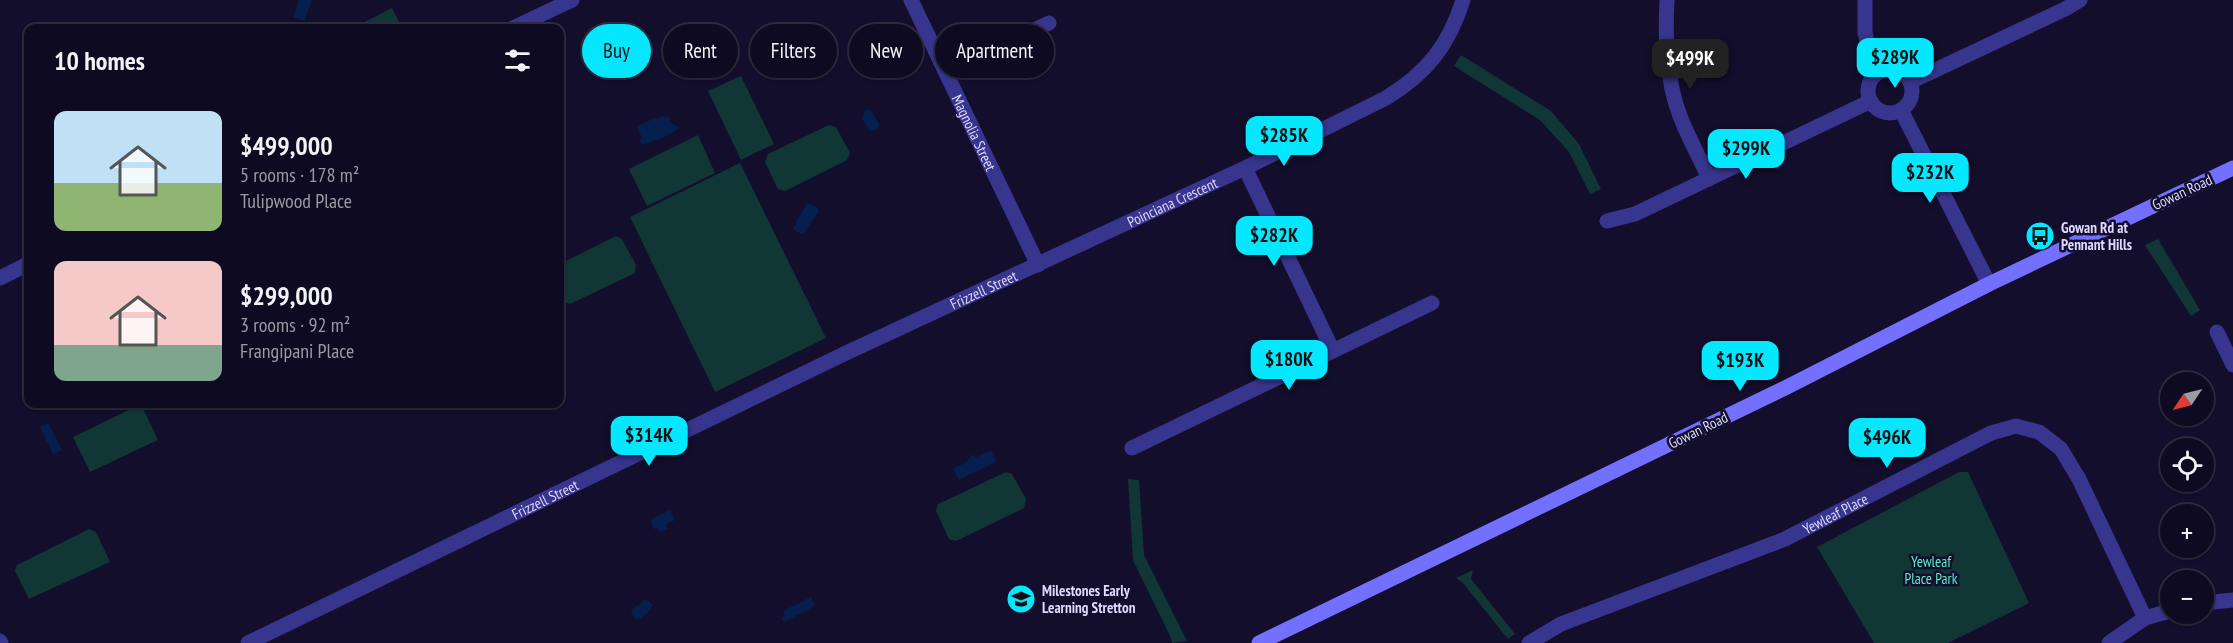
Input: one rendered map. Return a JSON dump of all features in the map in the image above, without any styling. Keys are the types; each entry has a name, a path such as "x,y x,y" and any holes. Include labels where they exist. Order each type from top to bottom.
{"main road":[{"name":"Gowan Road","path":"1259,643 1777,392 1989,284 2233,168"}],"street":[{"path":"521,24 572,0"},
{"name":"Magnolia Street","path":"911,0 935,49"},
{"name":"Poinciana Crescent","path":"1038,265 1245,168 1405,87 1426,68 1440,50 1455,25 1463,0"},
{"path":"1667,0 1667,56 1671,85 1680,115 1709,179"},
{"path":"1865,0 1866,33 1876,74"},
{"path":"1910,82 2066,9 2080,0"},
{"path":"1884,70 1899,71 1910,82 1912,88 1910,101 1901,110 1888,113 1875,107 1871,101 1869,86 1876,74 1884,70"},
{"name":"Magnolia Street","path":"949,78 1038,265"},
{"path":"1607,221 1635,214 1871,101"},
{"path":"1901,110 1989,284"},
{"path":"1245,168 1333,351"},
{"name":"Frizzell Street","path":"248,643 846,353 1038,265"},
{"path":"0,278 24,266"},
{"path":"1131,448 1432,303"},
{"path":"2217,332 2233,364"},
{"name":"Yewleaf Place","path":"1529,643 1561,624 1785,539 1991,434 2016,426 2039,432 2061,449 2079,479 2145,618"},
{"path":"2214,602 2233,600"},
{"path":"2109,643 2145,618 2160,614"}],"green space":[{"path":"392,8 400,24 361,24"},
{"path":"1461,55 1551,111 1579,144 1601,189 1590,194 1569,152 1540,120 1454,66"},
{"path":"741,76 774,144 741,160 708,91"},
{"path":"829,125 836,127 850,153 847,160 785,191 778,189 765,162 768,154"},
{"path":"698,135 715,173 647,206 629,169"},
{"path":"740,163 826,338 715,392 630,217"},
{"path":"616,236 622,239 636,265 635,273 570,304 564,302 564,262"},
{"path":"2158,239 2200,310 2191,316 2145,245"},
{"path":"133,408 143,408 158,440 90,472 73,437"},
{"path":"1006,472 1012,474 1026,499 1024,508 956,541 949,539 936,511 938,504"},
{"name":"Yewleaf Place Park","path":"1959,472 1968,472 2029,603 1948,643 1874,643 1817,547"},
{"path":"1128,479 1139,480 1144,555 1187,641 1172,643 1133,560"},
{"path":"89,529 96,532 110,562 29,599 15,571 17,565"},
{"path":"1473,570 1471,579 1515,634 1508,639 1463,583 1456,578"}],"water":[{"path":"299,0 312,0 304,21 293,17"},
{"path":"870,109 879,124 878,129 870,131 862,119 865,110"},
{"path":"668,116 671,123 679,128 656,141 642,145 639,141 642,138 637,127 652,119"},
{"path":"807,203 818,208 819,211 803,234 794,230 793,227 797,224"},
{"path":"48,423 62,450 53,454 40,427"},
{"path":"991,450 996,462 959,480 953,469 966,462 971,455 977,457"},
{"path":"670,510 675,520 666,524 668,528 660,532 657,528 654,529 652,519"},
{"path":"811,597 815,606 784,622 783,611"},
{"path":"645,599 653,605 638,620 631,614 633,608"}],"place":[{"name":"Gowan Rd at Pennant Hills","path":"2040,236"},
{"name":"Milestones Early Learning Stretton","path":"1021,599"}]}
